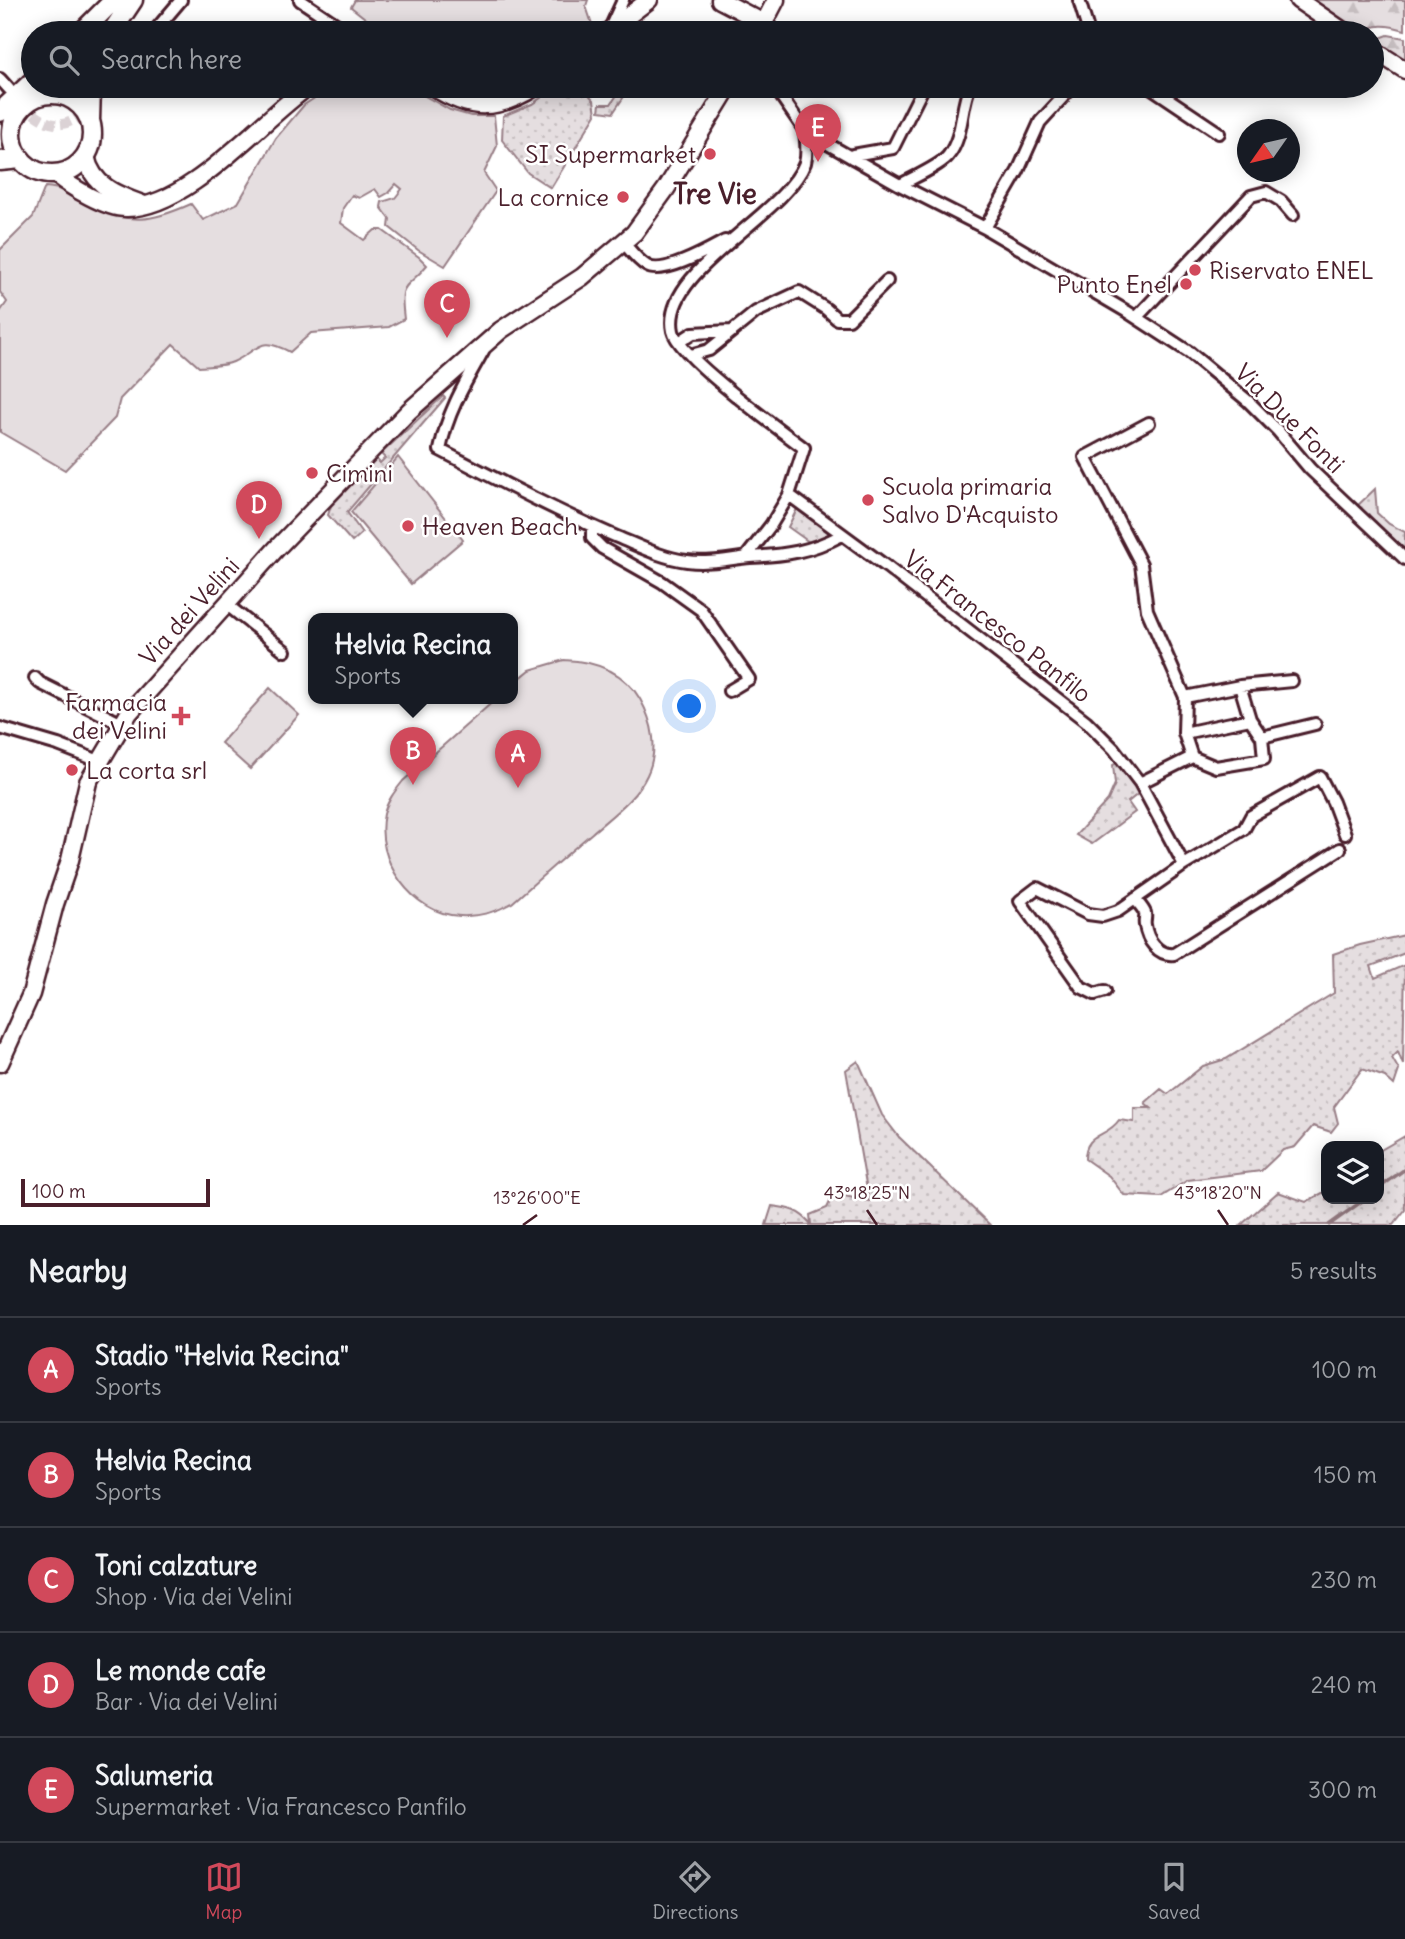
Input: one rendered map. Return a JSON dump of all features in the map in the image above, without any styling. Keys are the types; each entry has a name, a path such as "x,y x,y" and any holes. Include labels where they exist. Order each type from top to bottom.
{"main road":[{"path":"93,21 114,0"},
{"path":"107,21 124,0"},
{"path":"119,21 133,0"},
{"path":"0,133 7,116 21,97"},
{"path":"7,116 36,98"},
{"path":"69,98 84,109 90,121"},
{"path":"7,116 14,147 30,168 42,173 67,172 78,165 91,145 91,98"},
{"path":"0,161 21,159"}],"street":[{"path":"163,21 181,0"},
{"path":"300,0 331,21"},
{"path":"613,21 623,0"},
{"path":"622,21 649,0"},
{"path":"720,0 749,21"},
{"path":"766,21 776,0"},
{"path":"1079,0 1085,21"},
{"path":"1298,0 1329,21"},
{"path":"320,14 322,21"},
{"path":"1384,57 1405,70"},
{"path":"0,79 9,89"},
{"path":"55,174 67,184 111,206 128,208 145,205 173,196 206,172 293,98"},
{"path":"454,98 484,106 512,98"},
{"name":"Via dei Velini","path":"0,1063 30,994 70,859 88,782 122,724 153,685 226,604 370,449 418,402 517,318 582,277 634,233 666,189 722,98"},
{"name":"Via Due Fonti","path":"782,98 804,131 985,229 1137,317 1189,352 1236,390 1278,431 1310,468 1405,559"},
{"path":"852,158 853,155 893,148 918,98"},
{"path":"900,185 947,157 957,138 967,98"},
{"path":"985,229 1018,171 1040,122 1062,98"},
{"path":"1167,98 1219,133"},
{"path":"746,557 771,525 789,495 804,449 734,395 691,355 673,332 674,313 679,295 697,273 786,191 800,173 807,149 804,131"},
{"path":"86,156 97,180 108,190 145,205"},
{"path":"1137,317 1251,196 1266,192 1274,195 1293,215"},
{"path":"623,242 647,266 655,269 670,267 740,233"},
{"path":"691,355 709,350 756,312 799,292 837,319 849,319 887,281"},
{"path":"679,342 693,332 731,331"},
{"path":"488,341 454,404 444,427 440,450 592,526 663,556 687,561 723,562 746,557 786,555 819,547 842,534"},
{"path":"1149,423 1085,457 1141,564 1147,610 1185,697 1184,733 1192,757 1216,768 1264,759 1262,737 1250,719 1240,686"},
{"name":"Via Francesco Panfilo","path":"789,495 1086,720 1114,749 1140,783 1184,865"},
{"path":"592,526 592,538 603,548 662,582 701,610 748,679 729,691"},
{"path":"226,604 285,651"},
{"path":"35,678 51,689 122,724"},
{"path":"1185,697 1240,686 1292,681"},
{"path":"1184,733 1250,719"},
{"path":"1262,737 1315,724"},
{"path":"0,727 99,761"},
{"path":"1140,783 1192,757"},
{"path":"1105,991 1095,994 1081,987 1020,901 1037,888 1088,914 1103,916 1118,911 1184,865 1244,829 1251,816 1320,777 1345,834"},
{"path":"1135,899 1145,912 1145,925 1152,942 1160,952 1166,955 1174,954 1340,849"}],"green space":[{"path":"355,0 588,0 586,6 591,21 369,21 351,7"},
{"path":"1309,0 1405,0 1405,30 1384,26 1384,21 1341,21"},
{"path":"1384,36 1405,38 1405,62 1384,49"},
{"path":"315,98 428,98 450,110 471,116 494,116 497,146 484,173 496,191 445,266 418,250 389,227 390,219 381,207 382,202 395,198 402,189 396,184 381,197 375,189 359,198 352,195 343,208 341,223 364,240 375,230 382,230 427,265 404,291 404,319 389,327 311,333 290,352 265,344 233,362 217,366 199,367 173,344 120,399 115,418 65,470 0,432 0,312 7,302 0,292 0,250 33,217 45,187 63,191 117,216 141,219 165,214 191,204 203,220 238,203 276,138 304,105"},
{"path":"541,98 594,100 596,114 551,188 528,173 502,140 503,116"},
{"path":"615,98 623,98 613,113 599,111 600,104 611,104"},
{"path":"443,396 445,398 347,512 362,533 352,542 328,515 331,506 376,459 380,463 385,458 383,452"},
{"name":"Heaven Beach","path":"398,457 463,540 411,584 351,512"},
{"path":"1375,489 1377,513 1389,524 1405,532 1405,556 1355,508"},
{"path":"797,509 833,533 830,539 809,542 788,527"},
{"path":"564,660 587,662 617,674 633,689 648,717 653,736 651,766 642,784 622,807 512,903 487,913 467,916 443,913 426,906 412,895 391,866 382,831 389,800 403,781 490,704 518,704 518,680 530,670"},
{"path":"270,688 299,715 250,769 221,743"},
{"path":"1117,763 1139,793 1128,802 1135,812 1092,844 1076,835 1108,800 1115,784 1113,765"},
{"path":"1405,935 1405,953 1371,966 1375,978 1405,965 1403,1065 1398,1052 1392,1058 1399,1070 1394,1085 1385,1077 1362,1069 1334,1107 1338,1123 1331,1132 1313,1126 1295,1147 1283,1150 1261,1171 1188,1180 1161,1197 1124,1195 1109,1176 1085,1159 1086,1150 1093,1140 1119,1120 1134,1122 1134,1108 1151,1108 1145,1103 1161,1089 1168,1094 1203,1066 1226,1059 1334,993 1333,954"},
{"path":"858,1061 882,1115 899,1137 990,1225 766,1225 772,1206 793,1210 811,1224 810,1215 827,1208 834,1194 869,1201 846,1070"},
{"path":"1405,1136 1405,1210 1393,1225 1241,1225 1278,1192 1306,1202 1321,1194 1321,1204 1384,1204 1384,1148"}],"waterway":[{"path":"1384,1184 1405,1169"},
{"path":"1329,1225 1358,1204"}],"tunnel":[{"path":"12,93 40,118 63,124 84,112 99,98"}],"place":[{"name":"SI Supermarket","path":"710,154"},
{"name":"Salumeria","path":"818,162"},
{"name":"La cornice","path":"623,197"},
{"name":"Riservato ENEL","path":"1195,270"},
{"name":"Punto Enel","path":"1186,284"},
{"name":"Toni calzature","path":"447,338"},
{"name":"Cimini","path":"312,473"},
{"name":"Scuola primaria Salvo D'Acquisto","path":"868,500"},
{"name":"Heaven Beach","path":"408,526"},
{"name":"Le monde cafe","path":"259,539"},
{"name":"Farmacia dei Velini","path":"181,716"},
{"name":"La corta srl","path":"72,770"},
{"name":"Helvia Recina","path":"413,785"},
{"name":"Stadio \"Helvia Recina\"","path":"518,788"}],"district":[{"name":"Tre Vie","path":"715,194"}]}
